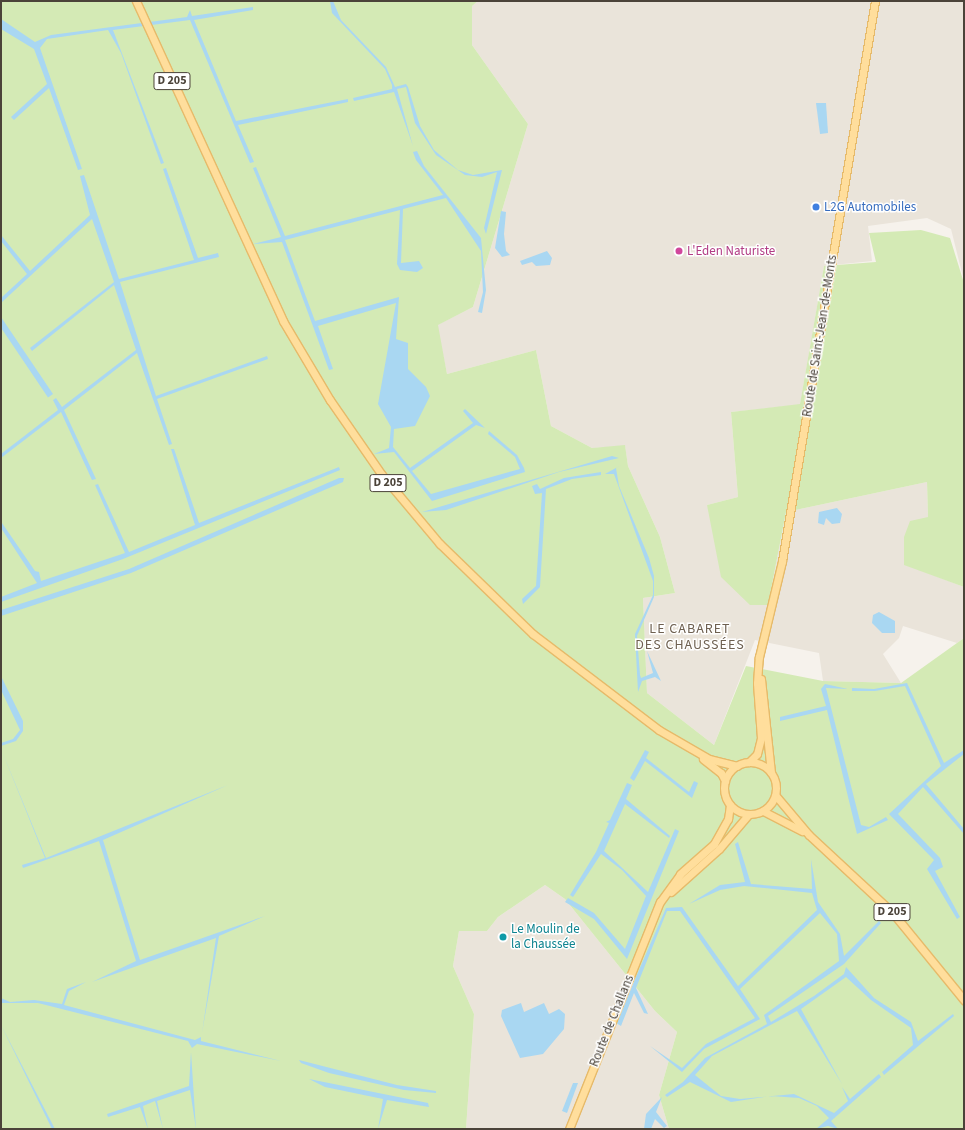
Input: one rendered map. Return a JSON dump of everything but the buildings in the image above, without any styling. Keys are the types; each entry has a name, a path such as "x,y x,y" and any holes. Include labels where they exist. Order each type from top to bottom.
{"main road":[{"name":"D 205","path":"136,1 283,321 330,400 382,475 440,544 516,620 590,681 717,769 725,781"},
{"name":"Route de Saint-Jean-de-Monts","path":"761,697 758,669 782,561 875,1"},
{"path":"761,697 771,772 776,783 776,796 763,812 748,814 730,804 725,793 725,781 737,766 749,762 757,754 761,738 761,697"},
{"name":"D 205","path":"690,749 737,766"},
{"path":"749,762 771,772"},
{"name":"D 205","path":"776,796 809,835 892,912 964,1000"},
{"name":"Route de Challans","path":"569,1129 656,913 676,879 714,844 728,819 730,804"},
{"name":"D 205","path":"763,812 809,835"},
{"name":"Route de Challans","path":"656,913 672,890 709,859 748,814"}],"shaded area":[{"path":"478,1 964,1 964,281 951,229 927,218 868,226 872,261 824,266 800,405 731,412 738,497 707,505 768,605 786,512 927,482 928,517 904,564 964,587 964,638 957,643 903,626 899,638 883,654 901,683 823,681 819,653 755,640 714,745 647,693 643,598 675,593 660,537 628,466 625,446 592,448 551,426 536,350 447,374 437,325 473,307 528,124 472,45 472,6"},
{"path":"545,885 565,899 655,1011 677,1032 659,1095 669,1129 466,1129 474,1014 453,966 459,931 487,931 498,917"}],"green space":[{"path":"1,1 478,1 472,6 472,45 528,124 473,307 438,325 447,374 536,350 551,426 592,448 625,445 628,466 660,537 675,593 643,598 647,693 714,745 746,666 823,681 901,683 964,638 964,1129 669,1129 659,1095 677,1032 655,1011 565,899 545,885 498,917 487,931 459,931 453,966 474,1014 466,1129 1,1129"},
{"path":"921,230 950,238 964,283 964,587 904,565 904,537 910,521 928,517 927,482 786,512 768,605 750,605 721,577 707,505 738,497 731,412 800,404 824,266 876,262 869,233"}],"water":[{"path":"330,1 333,1 341,20 386,67 395,87 406,84 420,126 434,150 458,170 473,175 502,170 486,234 484,228 497,172 482,177 465,175 436,155 415,123 406,87 397,89 413,146 394,92 354,101 353,98 392,89 392,85 385,69 332,13"},
{"path":"253,7 253,10 194,20 236,121 348,99 348,102 238,125 254,162 250,163 190,20 113,30 164,163 161,164 121,53 108,30 47,39 40,48 82,169 78,170 49,88 14,120 11,117 47,84 34,49 1,29 1,19 35,42 51,35 187,17 190,10 192,16"},
{"path":"816,103 826,103 828,133 820,134"},
{"path":"417,151 424,166 481,238 486,290 482,313 478,312 483,292 481,251 446,198 403,209 401,263 419,261 423,268 417,272 400,270 397,264 400,210 285,240 315,321 399,297 396,339 408,343 408,369 426,387 430,396 415,426 394,429 393,447 410,468 473,423 463,411 465,409 485,428 476,425 412,471 431,494 520,469 515,457 488,434 489,431 517,455 524,468 525,472 432,501 394,452 374,454 389,448 391,427 378,404 396,303 318,326 333,369 329,370 282,242 253,244 281,237 253,168 256,167 285,236 443,195 416,160 413,152"},
{"path":"166,168 198,258 218,253 219,257 120,282 156,396 267,356 268,359 157,399 172,444 169,445 137,353 64,410 96,479 92,480 61,412 1,458 1,454 58,410 53,400 56,398 62,407 136,350 114,285 32,351 30,348 114,282 92,219 1,303 1,298 27,274 1,241 1,235 30,271 90,215 80,176 84,175 119,279 194,260 163,169"},
{"path":"501,211 506,212 504,234 506,251 510,255 502,257 495,248"},
{"path":"547,251 552,258 550,265 536,266 532,262 522,265 520,261"},
{"path":"1,317 53,394 48,397 1,328"},
{"path":"171,449 174,449 199,523 339,467 340,470 123,559 1,602 1,597 37,583 1,528 2,523 35,571 39,572 41,581 125,553 95,485 98,484 129,552 195,525"},
{"path":"612,456 619,458 559,472 446,510 422,512"},
{"path":"623,464 616,468 619,486 649,558 654,576 654,597 637,636 640,675 641,678 653,673 647,651 661,681 655,677 642,681 638,692 635,634 653,595 653,581 614,474 605,474"},
{"path":"601,472 601,475 572,479 546,489 540,587 523,604 522,599 536,586 542,493 535,494 532,486 537,484 540,489 564,478"},
{"path":"339,478 344,478 343,482 131,573 1,616 1,610 129,569"},
{"path":"837,508 842,514 840,523 832,524 826,518 824,525 818,523 819,512"},
{"path":"879,612 895,621 895,633 882,633 872,623 873,615"},
{"path":"1,676 23,721 23,731 16,741 1,746 1,743 13,739 20,730 1,690"},
{"path":"907,683 944,763 964,750 964,754 926,784 964,829 964,834 923,787 898,814 940,858 943,867 935,871 960,917 957,919 927,869 934,860 889,814 941,766 905,686 875,691 852,691 852,688 874,689"},
{"path":"825,684 848,689 826,688 861,825 869,827 886,817 888,820 857,834 827,710 780,721 780,717 826,706 821,689"},
{"path":"1,749 46,858 228,785 103,840 140,960 265,916 219,936 202,1033 216,938 92,982 136,961 99,841 23,868 22,865 45,858"},
{"path":"645,750 649,752 646,758 689,792 694,781 698,783 692,798 645,761 634,781 630,778"},
{"path":"627,783 632,785 626,799 670,836 669,838 625,804 604,851 648,892 675,829 679,831 627,959 594,919 565,902 568,898 594,913 625,949 646,896 622,870 601,854 573,897 570,895 596,852 609,823 606,822 610,820"},
{"path":"738,842 751,884 812,889 811,859 818,902 840,934 844,956 879,921 881,923 844,964 768,1016 771,1022 814,996 844,974 846,967 874,998 911,1022 918,1041 953,1014 954,1016 884,1075 882,1072 913,1045 911,1028 871,1000 846,977 801,1009 842,1084 797,1011 712,1056 695,1075 721,1096 740,1099 769,1096 731,1102 690,1082 667,1097 665,1095 683,1082 705,1058 767,1024 764,1015 839,961 837,934 820,913 740,989 760,1019 704,1049 682,1072 650,1046 682,1068 706,1044 755,1018 680,911 667,911 636,988 648,1014 644,1013 634,993 621,1026 616,1023 666,908 682,907 738,986 817,910 812,893 744,886 720,890 689,904 720,885 745,882 735,844"},
{"path":"86,982 69,991 64,1005 195,1040 201,1037 201,1041 281,1061 197,1044 192,1048 188,1041 38,1003 1,1003 1,998 10,1002 34,1000 62,1004 67,989"},
{"path":"521,1003 524,1012 544,1003 549,1014 559,1009 565,1014 564,1029 543,1054 520,1058 501,1016 502,1010"},
{"path":"1,1025 55,1129 52,1129"},
{"path":"191,1052 196,1129 190,1090 157,1101 163,1129 155,1101 143,1106 148,1129 140,1107 108,1117 107,1114 189,1086"},
{"path":"299,1060 397,1085 436,1091 436,1093 404,1090 329,1073 301,1063"},
{"path":"879,1074 881,1077 831,1121 838,1129 828,1126 816,1129 829,1118 817,1106 799,1098 772,1096 794,1094 834,1113 848,1101 842,1087 850,1099"},
{"path":"309,1079 428,1103 429,1107 387,1100 378,1129 383,1099 325,1087"},
{"path":"573,1083 578,1083 567,1113 562,1111"},
{"path":"662,1097 656,1112 667,1126 664,1128 655,1119 651,1129 644,1129 646,1114"}],"place":[{"name":"L2G Automobiles","path":"816,207"},
{"name":"L'Eden Naturiste","path":"679,251"},
{"name":"Le Moulin de la Chaussée","path":"503,937"}],"district":[{"name":"LE CABARET DES CHAUSSÉES","path":"690,638"}]}
